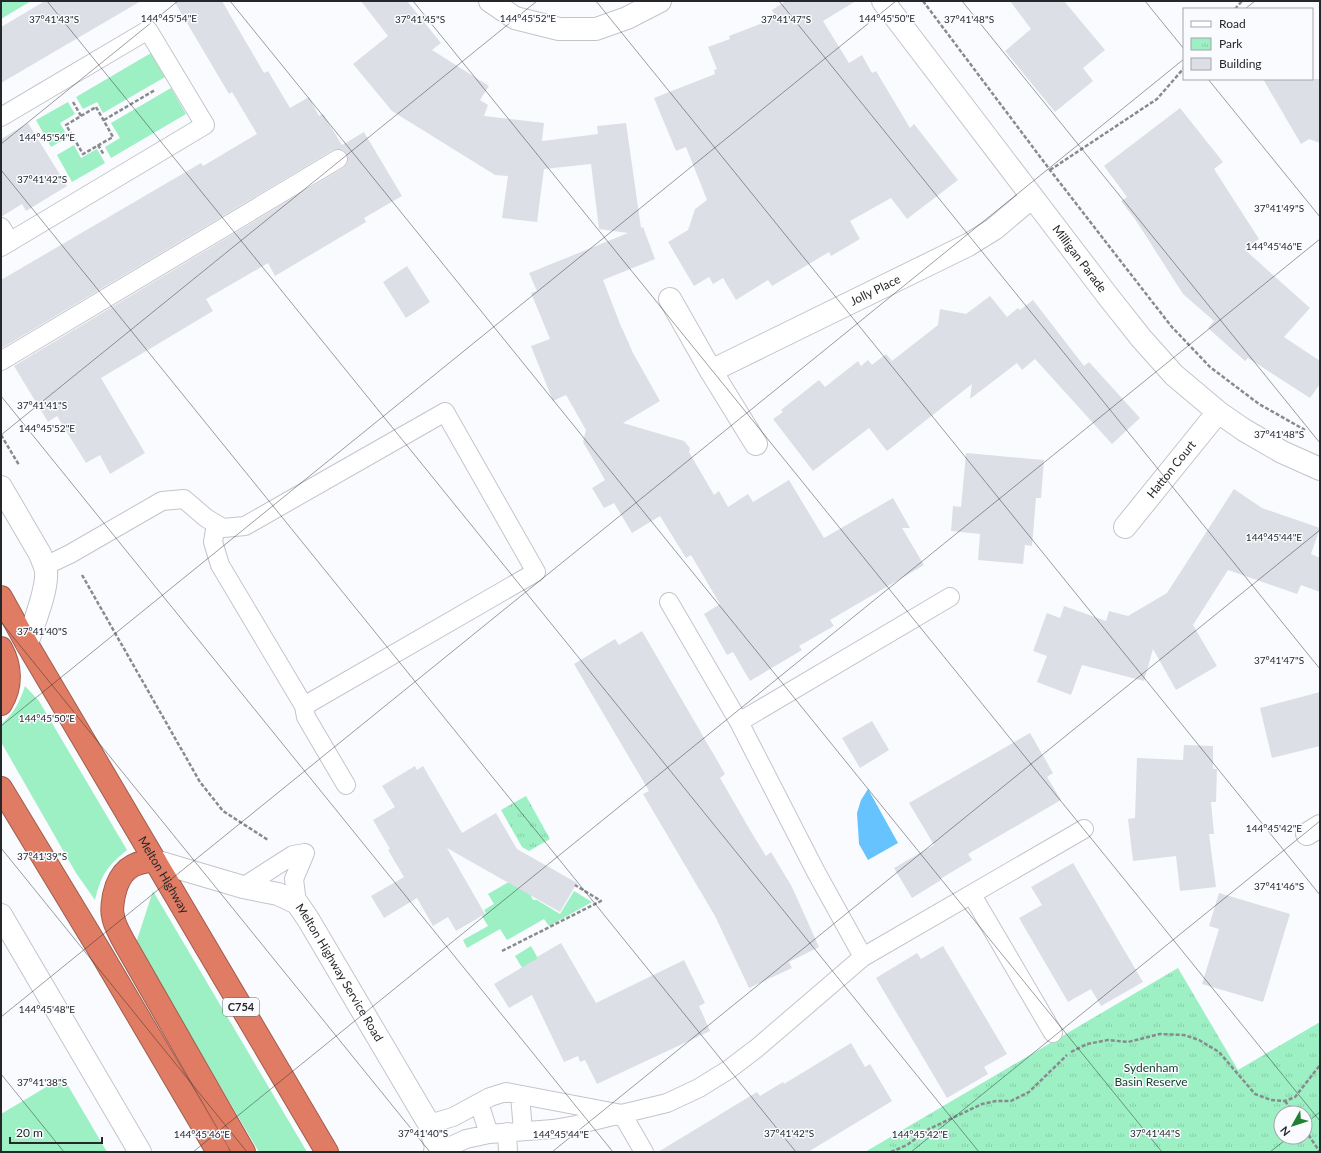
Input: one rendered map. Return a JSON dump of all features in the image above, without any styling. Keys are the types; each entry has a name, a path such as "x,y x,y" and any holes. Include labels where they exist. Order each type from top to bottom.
{"highway":[{"name":"Melton Highway","path":"1,597 27,644 327,1152"},
{"path":"1,648 8,667 9,683 6,696 1,704"},
{"path":"1,788 218,1152"},
{"path":"155,861 144,861 134,864 124,872 116,884 112,916 124,942 244,1152"}],"street":[{"path":"490,1 515,18 559,29 596,29 627,18 660,1"},
{"name":"Milligan Parade","path":"883,1 1141,338 1174,374 1218,412 1244,430 1282,452 1320,469"},
{"name":"Jolly Place","path":"711,372 968,245 994,229 1028,192"},
{"path":"670,299 711,372 756,444"},
{"name":"Hatton Court","path":"1125,527 1218,412"},
{"path":"1,487 40,554 45,566 46,580 42,598 27,644"},
{"name":"Melton Highway Service Road","path":"155,861 243,887 278,894 297,903 308,918 429,1124 436,1146 435,1152"},
{"path":"1,915 140,1152"}],"lane":[{"path":"1,117 148,30 205,125 4,239"},
{"path":"1,360 338,159"},
{"path":"45,566 70,554 162,501 184,499 206,518 223,528 245,526 445,412 536,572 304,706"},
{"path":"216,524 213,542 220,565 304,706 306,717 346,785"},
{"path":"739,722 950,597"},
{"path":"669,602 739,722 816,872 863,957"},
{"path":"438,1152 466,1139 576,1125 667,1103 699,1088 757,1048 863,957 1084,829"},
{"path":"243,887 293,855 305,853 294,878 297,903"},
{"path":"972,895 1053,1033"},
{"path":"429,1124 454,1117 490,1097 506,1092 622,1114 644,1152"},
{"path":"508,1152 506,1133 520,1095"},
{"path":"479,1103 506,1133"}],"path":[{"path":"923,1 1050,170 1171,326 1210,367 1259,404 1311,434"},
{"path":"1028,192 1050,170 1157,99 1183,69"},
{"path":"104,120 176,77"},
{"path":"96,107 104,120 113,137 83,154 66,125 96,107"},
{"path":"1,434 22,472"},
{"path":"70,554 200,782 222,811 240,824 293,855"},
{"path":"502,951 601,901 575,886"},
{"path":"891,1152 907,1144 929,1129 982,1104 996,1101 1011,1101 1029,1092 1068,1053 1087,1044 1108,1040 1128,1042 1160,1034 1184,1035 1199,1040 1219,1052 1255,1094 1271,1100 1285,1101 1295,1097 1320,1065"},
{"path":"1285,1101 1288,1105"},
{"path":"1313,1142 1320,1152"}],"green space":[{"path":"1,1 31,1 1,19"},
{"path":"151,53 165,77 103,113 97,102 83,109 76,97"},
{"path":"171,88 186,114 111,158 105,147 120,138 111,123"},
{"path":"68,102 75,114 60,123 68,137 51,147 36,120"},
{"path":"74,145 81,158 97,149 105,163 72,182 57,155"},
{"path":"25,686 39,701 127,850 114,861 102,877 95,900 76,873 1,742 1,725 16,707"},
{"path":"526,796 550,839 529,851 522,847 501,810"},
{"path":"512,880 530,892 533,900 537,900 560,914 574,891 592,902 549,926 544,919 507,940 500,929 467,948 463,940 488,926 482,916 486,913 484,910 494,904 488,894"},
{"path":"153,891 307,1152 259,1152 136,943"},
{"path":"531,946 557,992 542,1001 515,956"},
{"name":"Sydenham Basin Reserve","path":"1178,968 1238,1070 1320,1022 1320,1152 865,1152"},
{"path":"63,1077 107,1152 1,1152 1,1114"}],"water":[{"path":"868,789 898,843 868,860 859,844 857,813 861,800"}],"building":[{"path":"45,1 141,1 1,83 1,27"},
{"path":"174,1 222,1 264,73 268,71 290,108 309,97 319,116 323,114 342,145 364,132 402,196 364,218 366,222 275,276 268,263 206,299 213,311 101,378 145,453 110,474 100,455 86,463 57,416 48,422 14,366 343,168 347,164 348,159 347,154 343,150 333,150 2,348 1,280 201,163 203,166 257,134 232,92 229,94"},
{"path":"361,1 407,1 441,43 432,50 489,86 480,100 488,105 484,116 544,123 542,141 598,134 597,126 626,123 641,228 643,227 655,259 603,280 633,353 660,401 623,423 684,441 690,448 689,452 714,495 719,491 728,507 748,494 753,502 789,480 824,538 893,498 910,528 902,528 924,565 830,620 834,626 799,646 802,650 750,681 733,652 727,655 704,614 720,604 691,555 686,558 660,516 632,533 614,503 604,508 592,488 605,480 583,442 586,430 566,395 553,401 531,346 550,339 531,293 537,291 529,273 628,233 599,229 591,164 544,169 537,222 502,218 508,176 495,175 392,111 353,64 388,36"},
{"path":"786,1 856,1 823,21 849,63 862,55 872,73 876,71 910,128 914,124 958,180 907,219 891,198 850,221 860,239 831,256 829,252 772,286 768,280 736,300 723,278 713,284 709,277 694,286 668,242 688,230 695,209 707,200 686,147 676,151 654,98 715,74 714,70 717,69 708,47 730,39 729,36 776,18 772,10"},
{"path":"1010,1 1064,1 1105,50 1083,68 1093,81 1055,112 1005,51 1031,29"},
{"path":"1320,79 1320,143 1309,139 1301,144 1264,80"},
{"path":"1180,108 1223,162 1214,169 1259,239 1244,249 1310,308 1284,337 1320,361 1320,384 1310,398 1248,358 1245,361 1208,328 1214,321 1183,294 1135,219 1121,201 1127,197 1104,166"},
{"path":"28,123 67,186 26,211 22,204 1,217 1,139"},
{"path":"407,266 430,302 406,318 383,282"},
{"path":"990,296 1007,317 1018,308 1020,310 1033,300 1084,366 1089,362 1140,418 1112,444 1035,359 1022,370 1017,363 970,399 972,384 887,451 869,428 813,471 773,419 783,412 781,410 819,380 825,387 858,361 861,366 868,360 872,365 886,354 892,361 938,325 940,309 966,314"},
{"path":"966,453 1044,460 1041,498 1036,498 1032,546 1025,545 1023,564 978,560 980,534 951,531 953,506 961,507"},
{"path":"1234,489 1262,508 1320,528 1311,554 1320,558 1320,592 1301,585 1297,594 1228,570 1193,625 1217,666 1176,690 1153,649 1144,681 1082,665 1071,695 1037,682 1047,656 1033,651 1047,613 1060,618 1064,606 1106,621 1109,611 1128,616 1167,593"},
{"path":"642,631 725,774 720,778 750,830 766,856 771,852 792,887 819,947 789,962 792,968 749,988 715,916 643,794 649,791 574,664 615,639 619,645"},
{"path":"1320,692 1320,746 1272,758 1260,708"},
{"path":"872,721 889,750 860,768 842,738"},
{"path":"1030,733 1053,773 1047,777 1061,800 968,854 972,860 912,898 894,868 934,845 909,803"},
{"path":"1184,745 1213,746 1213,769 1217,769 1216,802 1211,802 1214,834 1209,834 1216,887 1180,891 1176,856 1133,861 1128,819 1135,818 1137,758 1183,760"},
{"path":"415,766 417,770 423,766 462,833 496,813 517,849 577,883 560,912 447,848 485,914 456,931 448,917 433,926 417,898 384,918 371,896 404,877 373,820 395,807 382,786"},
{"path":"1073,863 1143,982 1101,1006 1091,989 1068,1002 1019,918 1042,905 1031,887"},
{"path":"1219,893 1290,914 1263,1002 1202,984 1219,929 1209,926"},
{"path":"561,943 596,1003 684,960 705,1003 699,1006 710,1031 597,1084 585,1060 580,1062 578,1056 564,1062 532,995 509,1008 494,984"},
{"path":"943,946 1007,1054 984,1067 988,1074 947,1098 876,978 917,953 921,959"},
{"path":"851,1043 865,1067 870,1064 892,1101 808,1152 658,1152 757,1092 760,1096 783,1082 784,1084"}]}
